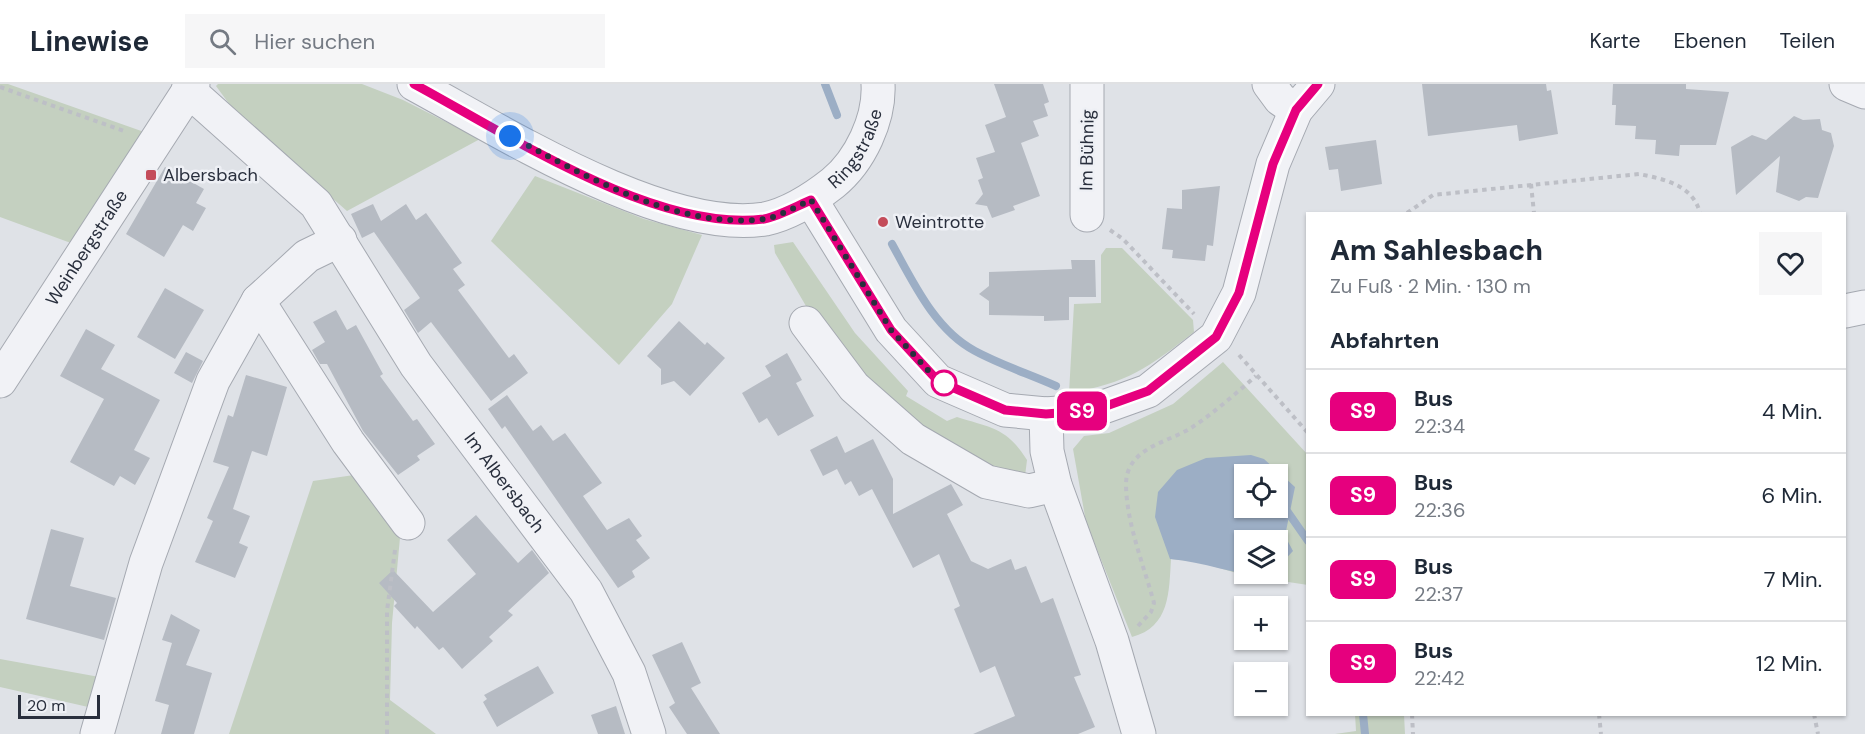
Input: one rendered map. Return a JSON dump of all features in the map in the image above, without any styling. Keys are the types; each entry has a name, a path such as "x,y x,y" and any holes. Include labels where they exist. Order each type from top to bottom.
{"street":[{"name":"Ringstraße","path":"414,84 549,157 614,188 668,209 722,219 765,219 811,200 839,178 863,151 879,95 878,84"},
{"name":"Im Bühnig","path":"1087,84 1087,215"},
{"path":"1269,84 1280,99 1296,110"},
{"path":"811,200 891,330 938,381 1005,410 1046,414 1095,410 1148,391 1216,337 1239,293 1273,164 1296,110 1318,84"},
{"path":"1846,84 1865,92"},
{"name":"Weinbergstraße","path":"0,381 190,87"},
{"name":"Im Albersbach","path":"190,87 316,204 416,365 586,591 628,673 649,734"},
{"path":"97,734 146,563 213,381 258,302 307,256 340,240"},
{"path":"258,302 348,442 404,517"},
{"path":"1846,311 1865,307"},
{"path":"806,323 854,387 913,439 987,482 1029,490 1056,485"},
{"path":"1046,414 1047,451 1056,485 1112,641 1139,734"}],"path":[{"path":"0,87 156,142"},
{"path":"1408,212 1433,195 1639,174 1671,180 1685,191 1698,206 1700,212"},
{"path":"1531,184 1534,212"},
{"path":"1087,215 1123,239 1216,337 1242,358 1306,431"},
{"path":"1112,641 1136,629 1151,612 1154,603 1129,509 1126,484 1131,468 1147,448 1188,429 1256,376"},
{"path":"387,734 387,611 404,517"},
{"path":"1412,716 1413,734"},
{"path":"1599,716 1601,734"},
{"path":"1814,716 1818,734"}],"green space":[{"path":"0,84 8,84 147,133 79,246 0,217"},
{"path":"218,84 362,84 403,100 480,139 347,211 238,116 216,86"},
{"path":"535,176 644,219 702,235 672,304 619,365 491,241"},
{"path":"793,242 855,333 908,391 906,396 947,421 957,417 989,427 1005,435 1013,441 1027,460 1025,476 995,475 875,400 813,318 775,253 774,245"},
{"path":"1106,248 1122,248 1193,320 1194,332 1150,364 1122,379 1069,393 1074,304 1101,303 1101,255"},
{"path":"1223,362 1306,453 1306,585 1288,582 1288,530 1234,530 1234,572 1199,562 1171,559 1168,596 1161,617 1145,632 1132,637 1086,522 1073,449 1084,436 1109,433 1173,404"},
{"path":"354,475 401,527 392,623 390,700 436,734 229,734 313,481"},
{"path":"0,659 105,678 97,709 0,687"},
{"path":"1355,716 1404,716 1405,734 1335,734 1356,731"}],"water":[{"path":"1251,455 1264,459 1270,464 1234,464 1234,518 1288,518 1288,481 1295,487 1286,530 1234,530 1234,572 1170,559 1155,517 1158,492 1177,470 1206,458"},
{"path":"1288,542 1293,551 1288,556"}],"building":[{"path":"994,84 1043,84 1049,102 1044,104 1048,116 1033,121 1039,136 1021,143 1040,196 1013,206 1015,210 992,218 987,206 975,204 983,194 978,180 983,178 976,158 995,152 985,125 1006,117"},
{"path":"1422,84 1546,84 1547,91 1551,90 1558,134 1519,141 1517,125 1428,136"},
{"path":"1613,84 1686,84 1686,89 1729,92 1716,145 1680,145 1679,156 1655,154 1656,140 1635,139 1636,126 1615,125 1616,105 1612,105"},
{"path":"1794,116 1803,120 1820,119 1822,130 1831,133 1834,146 1818,198 1806,197 1799,201 1776,192 1780,156 1736,195 1731,147 1752,135 1766,140"},
{"path":"1376,140 1382,184 1341,191 1338,169 1329,170 1325,147"},
{"path":"165,167 204,189 196,203 206,208 193,231 183,225 164,257 126,234"},
{"path":"1220,186 1213,246 1207,245 1205,261 1172,258 1173,250 1162,249 1167,208 1182,209 1182,190"},
{"path":"373,204 381,221 406,204 416,220 426,213 462,263 453,269 465,285 458,290 509,358 514,354 528,373 491,401 431,322 418,333 404,310 420,298 374,232 362,238 351,214"},
{"path":"1071,260 1095,260 1096,297 1069,297 1069,320 1044,321 1044,316 989,315 989,301 979,294 989,286 989,272 1072,269"},
{"path":"165,288 204,310 175,359 137,337"},
{"path":"336,310 347,330 356,325 383,374 380,376 413,421 417,419 435,444 417,456 420,460 398,475 363,431 327,364 320,364 312,350 325,342 313,322"},
{"path":"679,321 705,345 707,342 725,358 690,396 674,381 661,385 661,369 647,356"},
{"path":"86,329 115,345 101,369 160,400 134,450 150,458 135,485 120,476 114,486 70,462 104,399 60,376"},
{"path":"186,352 203,361 192,383 174,373"},
{"path":"787,353 802,380 796,383 814,416 778,436 767,418 759,423 742,393 771,376 765,366"},
{"path":"246,375 287,387 267,456 252,451 233,509 250,516 239,543 248,547 235,578 195,562 213,521 207,518 229,467 213,462 228,415 233,417"},
{"path":"507,395 533,431 541,425 553,441 565,433 602,483 583,496 607,530 629,518 642,536 636,540 650,558 632,571 635,577 618,588 505,426 502,429 488,409"},
{"path":"837,436 845,453 873,439 893,479 893,514 951,484 963,505 947,514 971,561 988,569 1011,559 1015,570 1026,566 1041,603 1053,598 1081,675 1074,677 1095,727 1078,734 973,734 1015,716 995,666 980,673 954,609 960,606 939,554 913,568 872,489 859,496 851,481 845,485 837,469 823,476 810,450"},
{"path":"476,515 518,563 532,550 549,573 508,611 513,615 489,637 493,641 462,669 443,647 439,650 417,626 415,629 394,606 397,603 379,583 393,570 433,612 476,574 447,540"},
{"path":"51,529 84,538 70,586 116,598 104,640 26,619"},
{"path":"171,614 200,630 186,665 212,673 194,734 161,734 169,705 155,701 172,643 162,640"},
{"path":"682,642 701,683 691,688 720,734 687,734 669,707 675,703 652,655"},
{"path":"538,666 554,693 497,727 483,702 487,699 484,695"},
{"path":"616,706 625,734 598,734 591,715"}],"waterway":[{"path":"825,84 837,115"},
{"path":"892,244 926,304 948,331 975,351 1056,386"},
{"path":"1288,512 1306,538"},
{"path":"1363,716 1365,734"}],"bus line":[{"name":"S9","path":"414,84 549,157 614,188 668,209 722,219 765,219 811,200 891,330 938,381 1005,410 1046,414 1095,410 1148,391 1216,337 1239,293 1273,164 1296,110 1318,84"}],"place":[{"name":"Albersbach","path":"151,175"},
{"name":"Weintrotte","path":"883,222"}],"route":[{"path":"510,136 614,188 668,209 722,219 765,219 811,200 891,330 938,381 944,383"}]}
